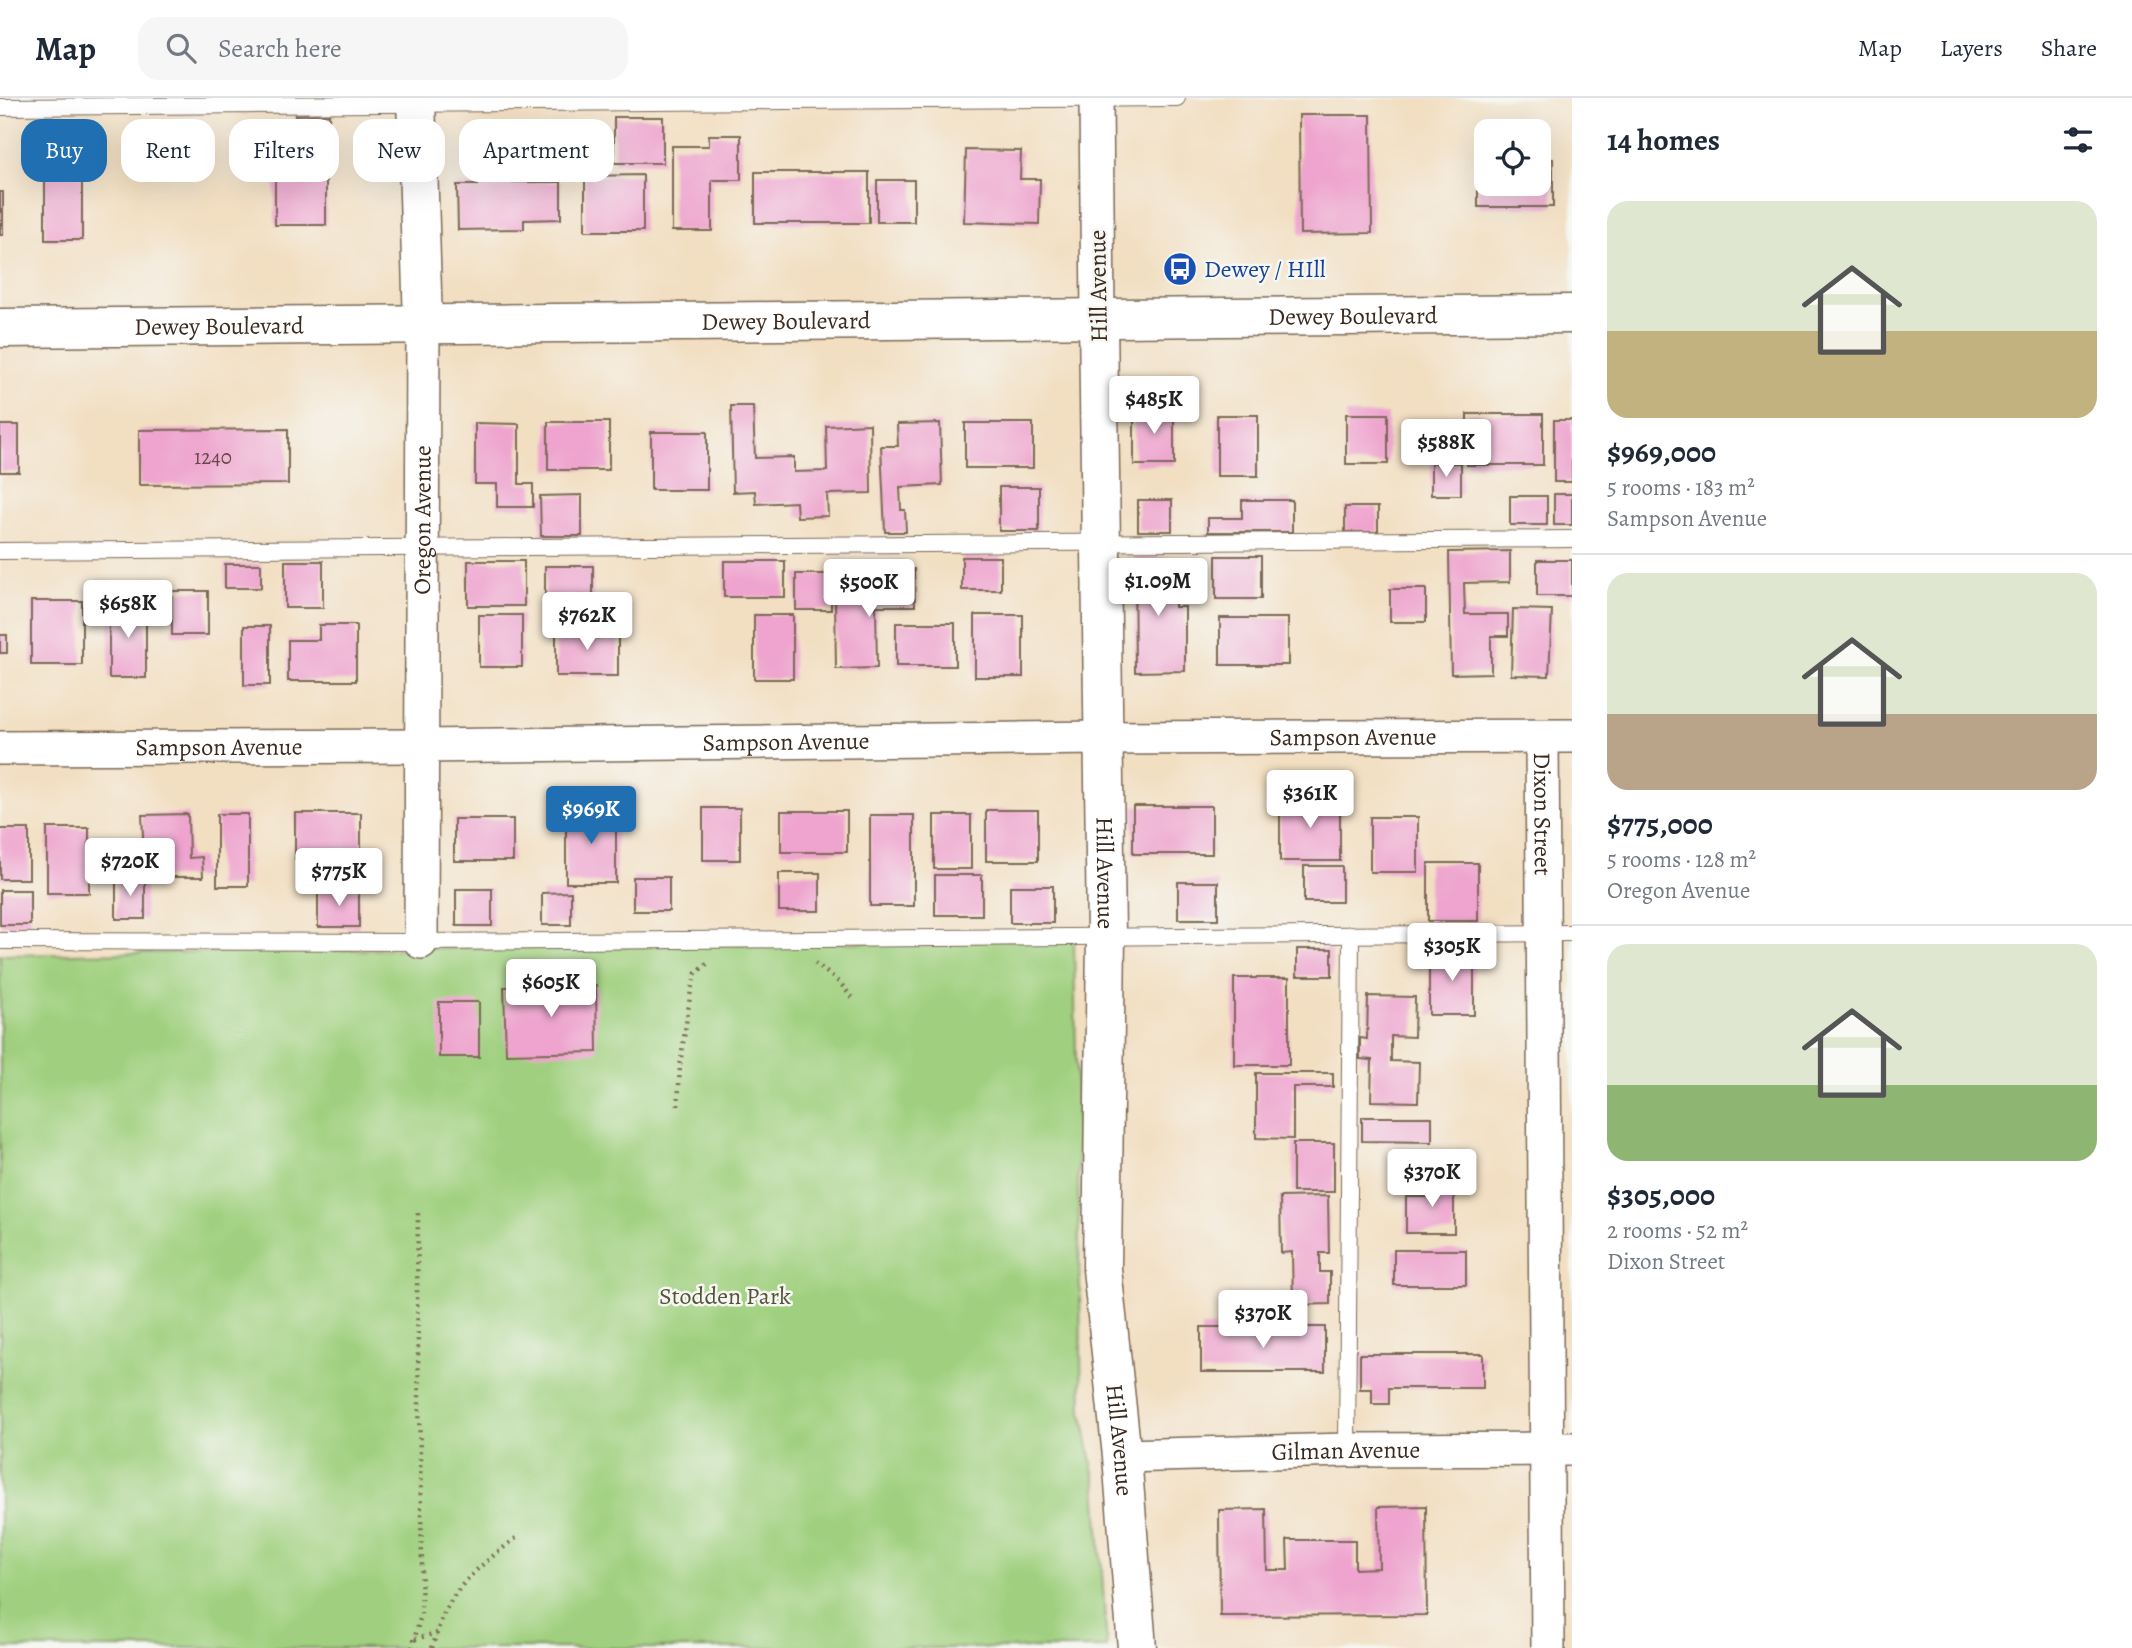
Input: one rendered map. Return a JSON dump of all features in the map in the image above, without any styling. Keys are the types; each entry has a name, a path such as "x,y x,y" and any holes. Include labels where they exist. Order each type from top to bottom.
{"street":[{"name":"Hill Avenue","path":"1096,98 1106,935 1102,1269 1122,1456 1137,1648"},
{"name":"Oregon Avenue","path":"416,101 423,324 421,942"},
{"name":"Dewey Boulevard","path":"0,328 1572,314"},
{"name":"Sampson Avenue","path":"0,748 1103,738 1557,737"},
{"name":"Dixon Street","path":"1548,1648 1560,1449 1557,737"},
{"name":"Gilman Avenue","path":"1122,1456 1347,1450 1560,1449"}],"lane":[{"path":"0,107 416,101 1177,98"},
{"path":"0,551 1572,539"},
{"path":"0,941 421,942 1558,933"},
{"path":"1347,1450 1351,934"}],"path":[{"path":"678,1106 680,1065 691,990 696,973 711,961"},
{"path":"811,961 820,965 855,1001"},
{"path":"412,1648 421,1615 422,1564 418,1212"},
{"path":"432,1648 443,1612 461,1584 516,1538"},
{"path":"414,1639 438,1633"}],"green space":[{"name":"Stodden Park","path":"1074,939 1082,1411 1096,1484 1107,1648 0,1648 0,955"}],"building":[{"path":"329,114 329,119 295,119 295,115"},
{"path":"1299,115 1371,115 1372,233 1300,234"},
{"path":"663,117 663,163 614,163 614,119"},
{"path":"709,135 741,135 741,180 712,180 712,231 672,231 672,146 709,146"},
{"path":"966,150 1021,151 1020,179 1040,179 1039,224 964,222"},
{"path":"1553,159 1553,207 1478,207 1478,196 1551,196"},
{"path":"755,172 869,172 869,223 755,223"},
{"path":"643,175 643,231 585,231 585,182 614,182 614,176"},
{"path":"877,180 914,180 914,222 877,222"},
{"path":"45,182 82,182 82,240 45,240"},
{"path":"275,182 326,182 326,225 275,225"},
{"path":"478,182 561,182 561,219 524,220 524,229 458,230 457,185 478,185"},
{"path":"0,192 3,192 3,235 0,235"},
{"path":"731,406 753,406 755,458 794,457 794,472 827,471 826,426 870,424 871,493 827,494 828,516 797,517 796,502 756,504 755,491 733,492"},
{"path":"1134,408 1174,408 1174,465 1134,465"},
{"path":"1346,414 1388,414 1388,464 1346,464"},
{"path":"1467,414 1543,414 1543,465 1467,465"},
{"path":"1217,415 1258,415 1258,476 1217,476"},
{"path":"1554,420 1572,420 1572,482 1554,482"},
{"path":"548,422 609,422 609,470 548,470"},
{"path":"475,423 519,424 519,484 533,484 533,507 497,507 497,484 475,484"},
{"path":"940,423 942,485 900,487 906,532 885,532 881,446 898,446 897,424"},
{"path":"965,423 1033,423 1033,468 965,468"},
{"path":"0,425 19,425 19,472 0,472"},
{"path":"288,429 288,484 139,485 139,430"},
{"path":"651,432 707,432 707,490 651,490"},
{"path":"1431,463 1461,463 1461,495 1431,495"},
{"path":"999,487 1039,487 1039,531 999,531"},
{"path":"1554,494 1572,494 1572,525 1554,525"},
{"path":"582,495 582,536 541,536 540,496"},
{"path":"1510,496 1547,496 1547,525 1510,525"},
{"path":"1138,500 1172,500 1172,531 1138,531"},
{"path":"1242,500 1292,500 1292,532 1208,532 1208,518 1242,518"},
{"path":"1345,507 1378,507 1378,532 1345,532"},
{"path":"1510,551 1510,582 1464,583 1465,614 1508,614 1508,636 1491,636 1491,673 1451,674 1449,552"},
{"path":"1216,556 1261,556 1261,599 1216,599"},
{"path":"962,557 1001,557 1001,590 962,590"},
{"path":"1174,557 1175,607 1185,607 1185,671 1135,672 1134,558"},
{"path":"1537,560 1572,560 1572,596 1537,596"},
{"path":"285,561 323,561 323,608 285,608"},
{"path":"468,561 524,561 524,606 468,606"},
{"path":"724,561 785,561 785,597 724,597"},
{"path":"225,564 261,564 261,588 225,588"},
{"path":"545,566 593,566 593,615 545,615"},
{"path":"914,569 915,606 876,606 877,668 836,669 835,597 879,596 879,570"},
{"path":"796,574 831,574 831,610 796,610"},
{"path":"1390,589 1426,589 1426,622 1390,622"},
{"path":"172,591 208,591 208,635 172,635"},
{"path":"31,601 82,601 82,665 31,665"},
{"path":"109,603 146,603 146,678 109,678"},
{"path":"1513,609 1552,610 1549,676 1511,675"},
{"path":"479,615 522,615 522,667 479,667"},
{"path":"754,615 793,615 793,679 754,679"},
{"path":"975,615 1023,615 1023,677 975,677"},
{"path":"1220,618 1288,618 1288,665 1220,665"},
{"path":"896,623 955,623 955,666 896,666"},
{"path":"319,625 356,625 356,681 288,681 288,640 319,640"},
{"path":"244,626 270,626 270,685 244,685"},
{"path":"556,628 618,628 618,676 556,676"},
{"path":"0,635 7,635 7,653 0,653"},
{"path":"1280,800 1340,800 1340,861 1280,861"},
{"path":"1133,806 1212,806 1212,854 1133,854"},
{"path":"566,808 616,808 616,883 566,883"},
{"path":"703,808 740,808 740,860 703,860"},
{"path":"986,810 1038,810 1038,861 986,861"},
{"path":"781,811 847,811 847,852 781,852"},
{"path":"295,813 361,813 361,860 295,860"},
{"path":"188,814 189,858 202,857 203,877 145,877 142,815"},
{"path":"217,814 248,814 248,886 217,886"},
{"path":"870,815 914,815 914,906 870,906"},
{"path":"934,815 971,815 971,869 934,869"},
{"path":"1370,817 1418,817 1418,872 1370,872"},
{"path":"454,819 513,819 513,861 454,861"},
{"path":"47,828 89,828 89,893 47,893"},
{"path":"0,829 29,829 29,879 0,879"},
{"path":"1428,863 1478,863 1478,921 1428,921"},
{"path":"1304,866 1342,866 1342,902 1304,902"},
{"path":"779,873 820,873 820,911 779,911"},
{"path":"935,875 982,875 982,915 935,915"},
{"path":"116,877 145,877 145,919 116,919"},
{"path":"633,877 669,877 669,911 633,911"},
{"path":"1178,882 1218,882 1218,919 1178,919"},
{"path":"1010,886 1053,886 1053,923 1010,923"},
{"path":"318,889 359,889 359,927 318,927"},
{"path":"456,889 492,889 492,926 456,926"},
{"path":"0,890 30,890 30,925 0,925"},
{"path":"571,892 571,925 542,925 542,893"},
{"path":"1297,949 1332,949 1332,976 1297,976"},
{"path":"1429,951 1474,951 1474,1015 1429,1015"},
{"path":"1234,978 1289,978 1289,1065 1234,1065"},
{"path":"596,985 597,1052 506,1054 504,987"},
{"path":"1368,996 1415,997 1414,1037 1391,1036 1391,1061 1419,1062 1418,1102 1371,1101 1372,1060 1360,1059 1360,1038 1367,1039"},
{"path":"439,1002 479,1002 479,1057 439,1057"},
{"path":"1256,1073 1333,1073 1333,1087 1293,1087 1293,1139 1256,1138"},
{"path":"1362,1117 1432,1117 1432,1142 1362,1141"},
{"path":"1293,1143 1334,1143 1334,1192 1293,1192"},
{"path":"1428,1178 1454,1178 1454,1233 1406,1233 1406,1197 1428,1197"},
{"path":"1328,1196 1329,1253 1320,1253 1320,1272 1330,1272 1330,1304 1293,1305 1292,1252 1281,1253 1280,1197"},
{"path":"1394,1250 1466,1250 1466,1285 1394,1285"},
{"path":"1201,1327 1325,1327 1325,1372 1201,1372"},
{"path":"1360,1354 1483,1354 1483,1388 1389,1388 1389,1404 1372,1404 1372,1389 1360,1389"},
{"path":"1426,1506 1427,1615 1220,1616 1219,1510 1266,1509 1267,1570 1288,1570 1287,1540 1355,1540 1355,1569 1379,1568 1378,1507"}],"place":[{"name":"Dewey / HIll","path":"1180,269"}]}
